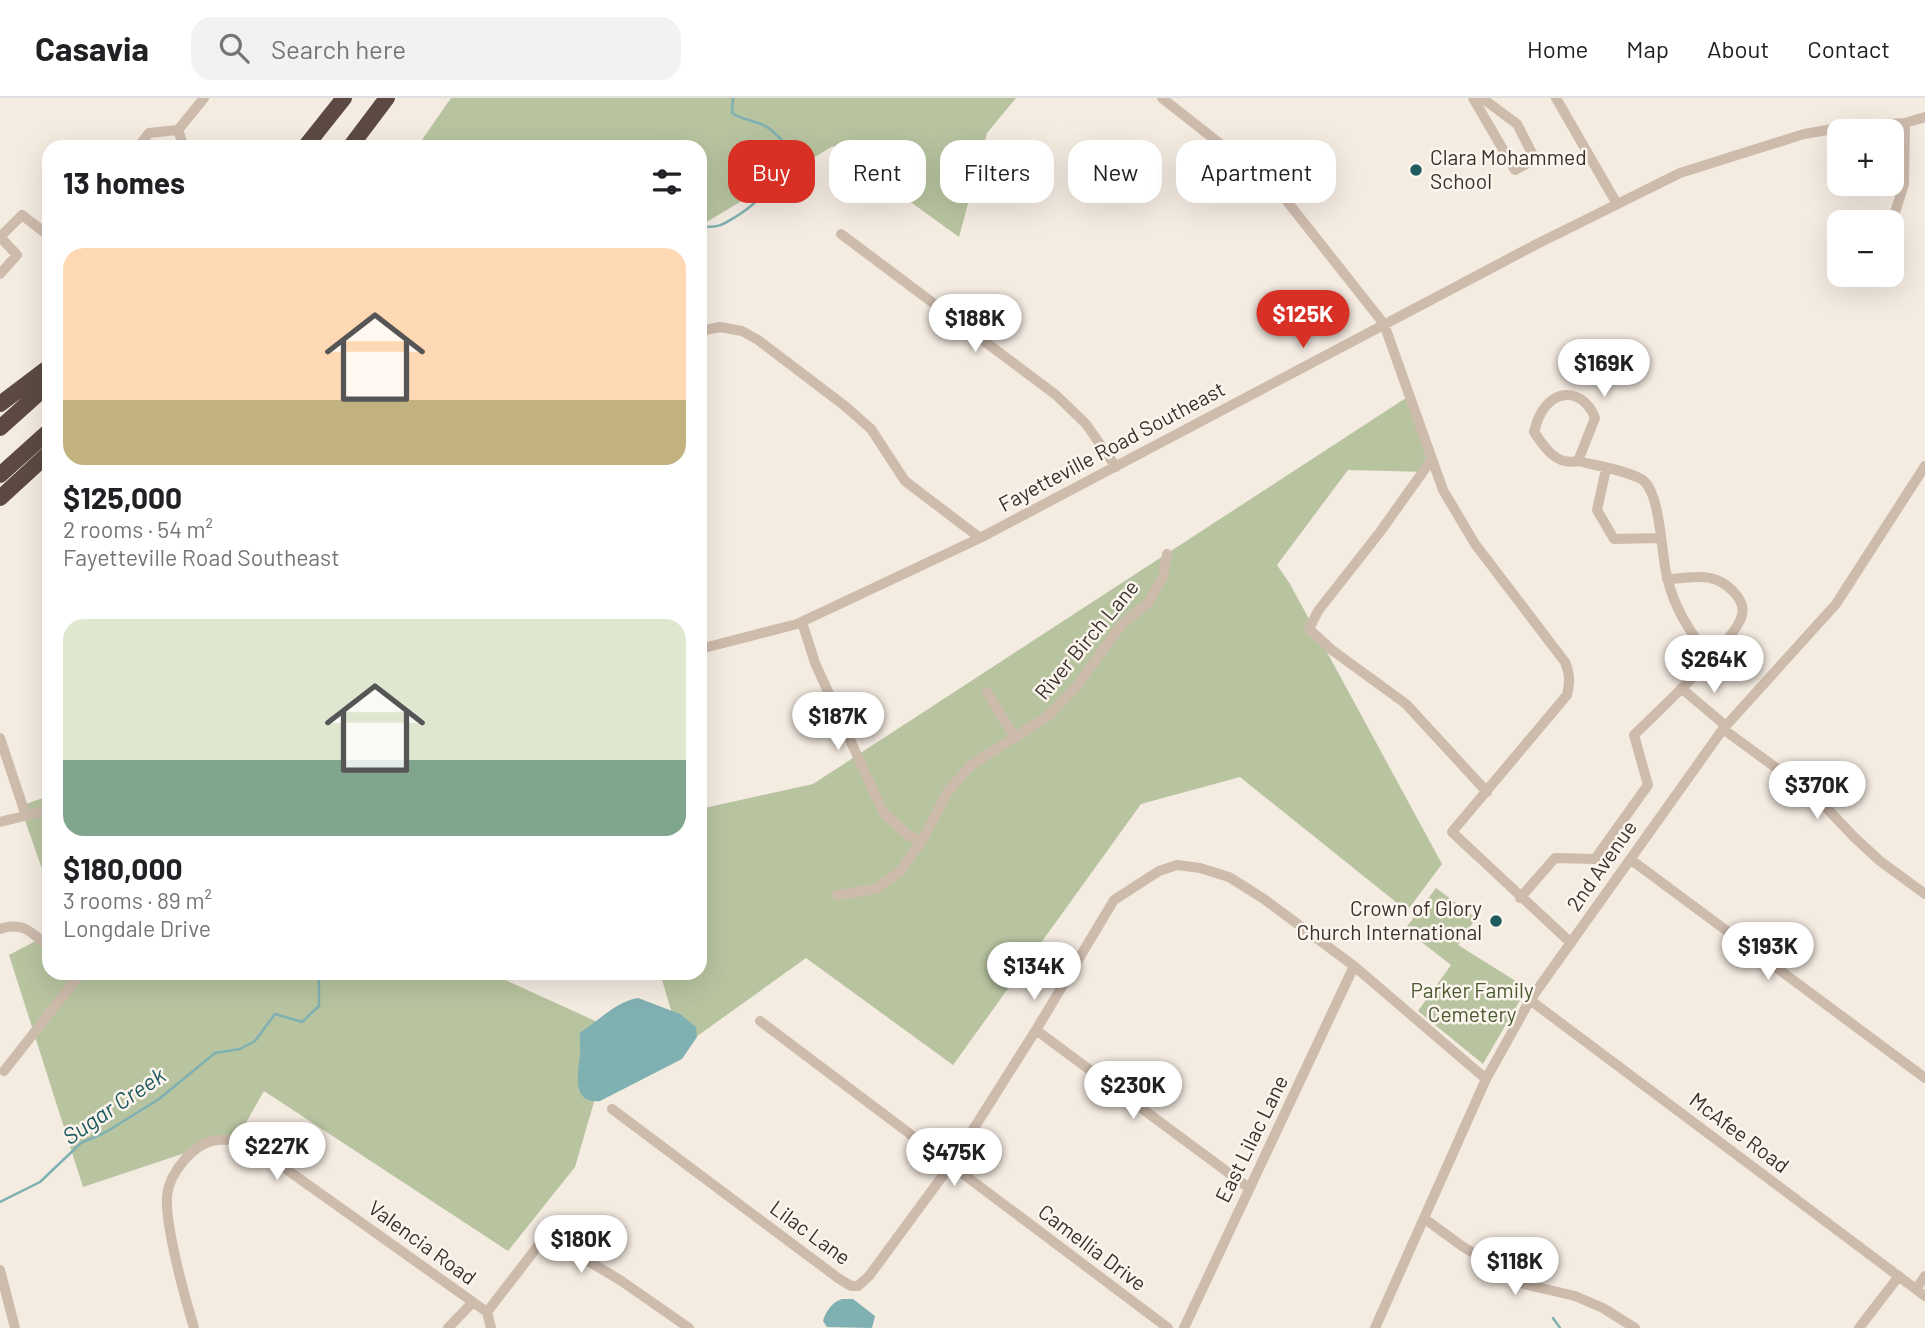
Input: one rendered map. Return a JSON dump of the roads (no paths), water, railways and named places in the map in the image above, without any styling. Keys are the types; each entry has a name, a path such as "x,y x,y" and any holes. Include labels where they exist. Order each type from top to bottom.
{"highway":[{"path":"311,140 344,98"},
{"path":"355,140 387,98"},
{"path":"0,404 42,372"},
{"path":"0,428 42,390"},
{"path":"0,475 42,437"},
{"path":"0,498 42,459"}],"street":[{"path":"144,140 149,133 178,130 204,98"},
{"path":"1163,98 1282,195 1384,324 1443,490 1475,544 1565,662 1570,685 1567,695 1452,832 1571,943"},
{"path":"1474,98 1515,170 1535,159 1517,124 1482,98"},
{"path":"1556,98 1617,204"},
{"name":"Fayetteville Road Southeast","path":"707,647 802,622 980,538 1384,324 1679,173 1804,134 1851,126 1905,123 1925,117"},
{"path":"1896,210 1905,184 1905,123"},
{"path":"178,130 182,140"},
{"path":"0,274 17,255 0,237 22,215 42,231"},
{"path":"841,234 1056,395 1086,424 1116,467"},
{"path":"707,330 720,327 742,331 758,340 871,429 905,481 980,538"},
{"path":"1578,461 1595,418 1592,409 1580,396 1566,394 1549,403 1540,414 1534,432 1553,458 1570,463 1578,461 1634,475 1645,481 1655,500 1667,579 1681,615 1696,640 1711,657"},
{"path":"1432,459 1318,611 1309,629 1332,650 1406,704 1487,792"},
{"name":"2nd Avenue","path":"1375,1328 1486,1079 1531,1000 1725,728 1836,604 1925,466"},
{"path":"1606,469 1597,510 1614,539 1659,538"},
{"name":"River Birch Lane","path":"837,895 876,889 900,871 922,841 948,792 971,765 1048,716 1076,687 1122,624 1148,603 1163,577 1167,554"},
{"path":"1520,898 1555,858 1595,859 1648,785 1634,735 1711,657 1735,629 1742,615 1741,602 1730,587 1711,578 1667,579"},
{"path":"802,622 816,663 883,812 909,836 922,841"},
{"path":"1681,688 1725,728 1816,797 1871,853 1925,894"},
{"path":"988,692 1015,738"},
{"path":"0,738 26,816"},
{"path":"0,822 42,812"},
{"path":"1630,859 1925,1078"},
{"name":"Lilac Lane","path":"612,1109 838,1278 852,1286 858,1286 869,1276 950,1166 1114,900 1159,871 1177,865 1200,868 1229,877 1264,899 1354,966 1486,1079"},
{"path":"0,929 15,925 42,942"},
{"name":"East Lilac Lane","path":"1184,1328 1354,966"},
{"path":"4,1070 75,980"},
{"name":"McAfee Road","path":"1531,1000 1920,1293"},
{"name":"Camellia Drive","path":"760,1021 1168,1328"},
{"path":"1036,1030 1249,1188"},
{"name":"Valencia Road","path":"193,1326 169,1220 167,1196 170,1183 183,1162 203,1144 216,1140 235,1140 255,1147 487,1312 491,1328"},
{"path":"1425,1219 1462,1246 1524,1284 1585,1300 1634,1328"},
{"path":"487,1312 541,1242 553,1240 620,1280 689,1328"},
{"path":"0,1270 15,1328"},
{"path":"1859,1328 1899,1276"},
{"path":"1920,1293 1925,1276"},
{"path":"449,1328 472,1303"},
{"path":"180,1328 193,1326"}],"water":[{"path":"638,998 680,1014 696,1027 697,1037 682,1059 600,1101 584,1098 578,1086 580,1033 615,1007"},
{"path":"842,1299 853,1299 875,1316 872,1328 827,1327 823,1321 826,1314 832,1305"}],"waterway":[{"name":"Sugar Creek","path":"707,227 725,223 758,199 774,174 783,141 768,127 732,113 733,98"},
{"name":"Sugar Creek","path":"0,1202 40,1182 81,1143 106,1132 159,1099 215,1053 240,1049 255,1041 275,1014 302,1022 319,1006 319,980"},
{"path":"1553,1318 1560,1328"}],"place":[{"name":"Clara Mohammed School","path":"1416,170"},
{"name":"Crown of Glory Church International","path":"1496,921"}],"park label":[{"name":"Parker Family Cemetery","path":"1472,1003"}]}
